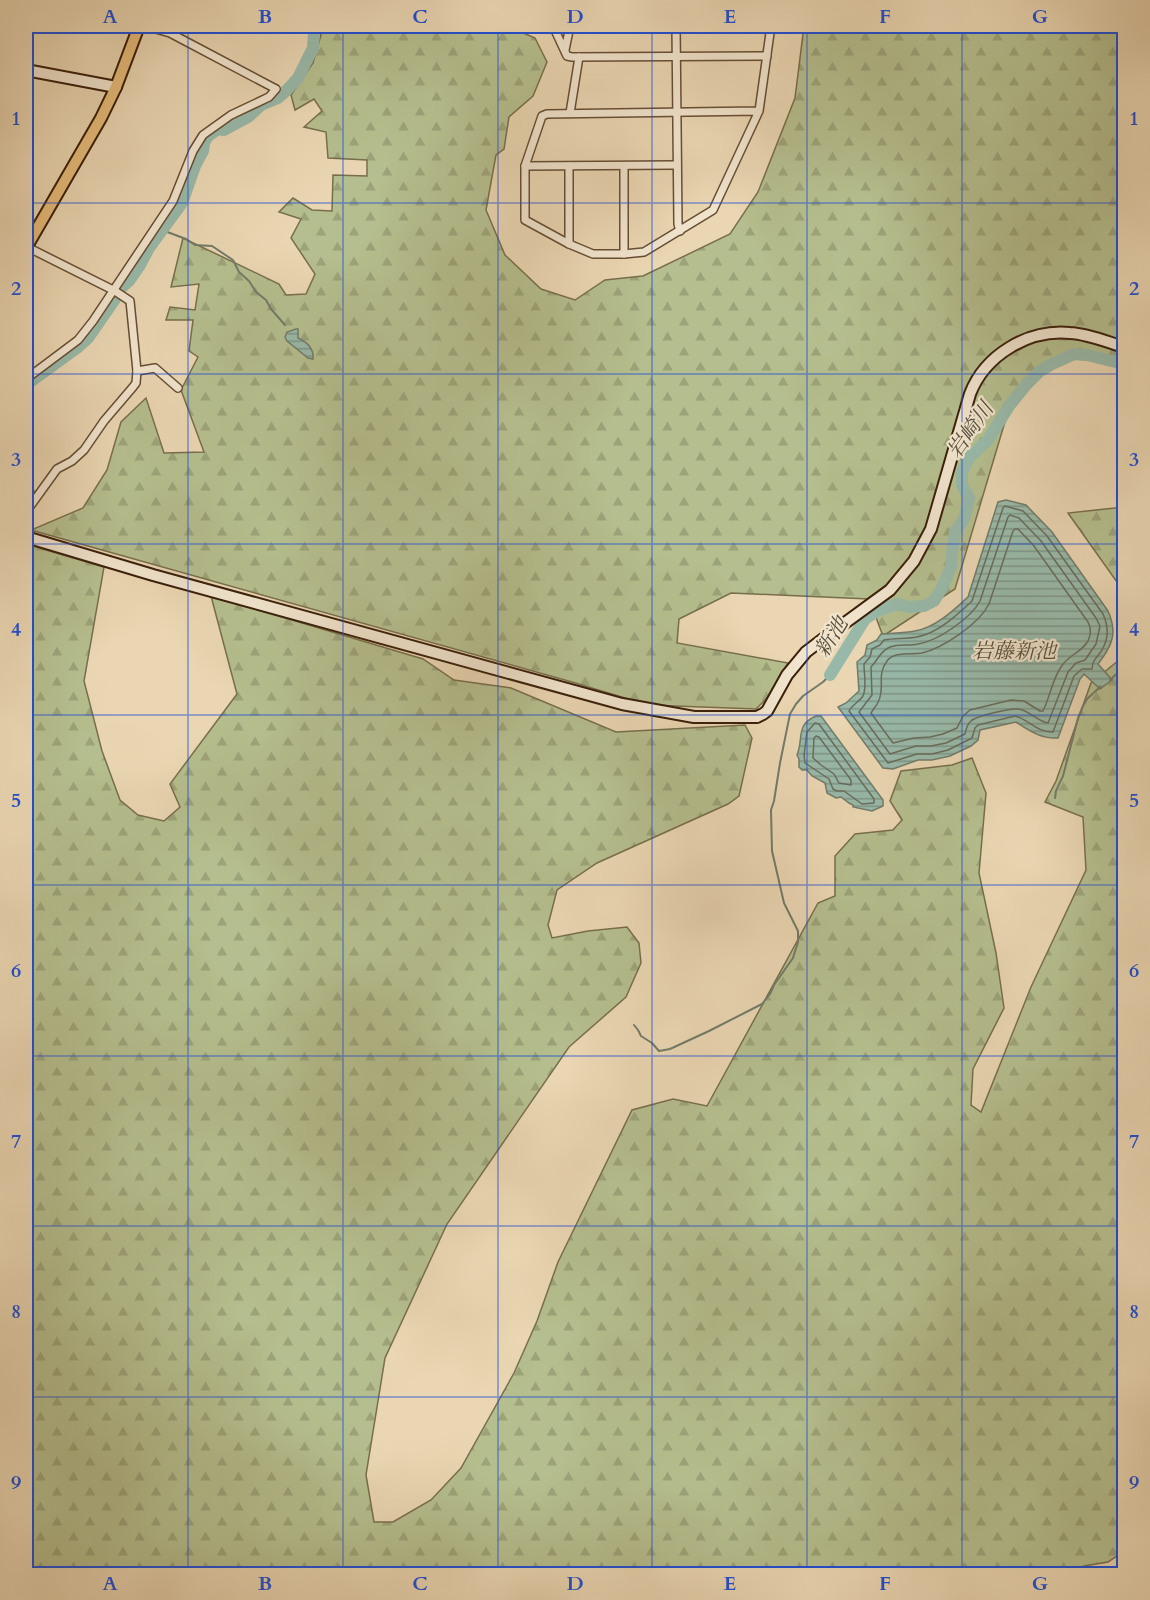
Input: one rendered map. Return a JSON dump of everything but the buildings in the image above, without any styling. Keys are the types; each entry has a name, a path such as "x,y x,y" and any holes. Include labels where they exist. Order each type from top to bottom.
{"main road":[{"path":"26,248 30,232 101,118 116,87 139,26"}],"street":[{"path":"26,30 28,26"},
{"path":"26,379 78,340 115,291 173,201 193,151 203,135 231,115 269,97 276,89 170,33 145,26"},
{"path":"553,26 567,56 767,56"},
{"path":"565,50 570,26"},
{"path":"676,26 676,165 680,231"},
{"path":"759,111 570,112 542,116 525,166 525,220 593,254 624,254 644,252 714,210 759,111 771,26"},
{"path":"570,112 579,57"},
{"path":"26,70 116,87"},
{"path":"525,166 676,165"},
{"path":"569,166 569,244"},
{"path":"624,166 624,254"},
{"path":"26,248 115,291 130,301 137,371 136,383 84,450 72,461 59,467 26,512"},
{"path":"26,537 153,575 622,704 694,717 757,717 767,711 787,675 806,652 890,590 914,561 931,529 972,388 992,362 1010,347 1043,334 1085,335 1125,347"},
{"path":"137,371 155,368 178,388"}],"green space":[{"path":"317,26 512,26 535,38 547,62 533,96 509,117 504,149 496,155 486,210 505,255 541,289 575,300 605,280 643,276 730,234 758,192 795,98 804,26 1124,26 1124,367 1092,360 1059,358 1043,364 1013,395 955,589 883,636 869,599 731,593 679,619 677,643 788,663 767,698 756,709 648,705 31,530 83,508 107,470 121,422 146,398 164,453 204,452 181,390 198,357 189,351 193,320 166,320 170,307 195,310 199,284 171,287 183,238 279,284 286,295 306,294 315,274 291,238 301,219 279,212 293,198 312,210 332,211 333,175 367,176 367,160 328,158 326,132 304,127 322,111 314,99 295,110 291,95 313,63 321,35"},
{"path":"1124,507 1124,592 1068,513"},
{"path":"26,544 104,567 84,681 102,751 120,800 138,815 164,821 180,807 170,784 237,694 211,596 423,659 454,680 511,688 616,732 745,725 752,738 739,796 728,804 597,863 557,890 548,925 552,938 627,927 639,943 641,963 626,997 569,1047 447,1224 385,1358 366,1475 374,1522 393,1522 431,1500 461,1468 514,1373 537,1321 558,1262 632,1110 673,1099 707,1106 818,903 835,896 835,856 855,834 893,830 902,820 890,801 901,771 952,765 972,758 986,793 979,873 996,953 1004,1008 973,1069 971,1105 981,1112 1031,987 1086,870 1083,817 1045,802 1056,781 1091,683 1124,656 1124,1551 1108,1562 1084,1566 1063,1574 26,1574"}],"water":[{"path":"298,329 298,338 311,349 313,359 308,358 287,341 285,337 287,332"},
{"name":"岩藤新池","path":"1006,500 1026,505 1052,532 1108,611 1113,626 1112,639 1098,664 1112,680 1100,689 1084,674 1080,679 1058,738 1041,736 1016,722 980,730 978,740 950,756 918,760 893,769 883,768 838,707 859,691 857,662 865,655 867,645 877,640 881,634 915,631 930,626 944,618 968,597 998,502"},
{"path":"816,716 821,716 883,800 883,806 872,811 853,807 841,797 836,798 827,793 825,783 799,767 797,755 801,732 805,724"}],"waterway":[{"path":"26,385 88,338 182,203 208,136 218,129 224,130 248,117 261,105 278,98 298,78 313,48 312,26"},
{"path":"162,230 195,245 212,246 233,260 239,272 266,300 285,325"},
{"name":"岩崎川","path":"830,675 865,619 877,611 897,604 909,607 924,606 934,601 951,567 955,532 964,519 969,498 962,485 962,472 969,458 988,440 1009,406 1026,385 1040,371 1074,354 1124,364"},
{"path":"26,481 34,491 27,501"},
{"path":"1110,680 1124,667"},
{"path":"634,1025 641,1036 659,1051 670,1049 762,1004 793,958 798,942 798,931 784,903 772,851 771,810 790,714 803,696 830,675"},
{"path":"1055,798 1078,718 1087,699 1100,687"}],"water label":[{"name":"新池","path":"831,637"}]}
